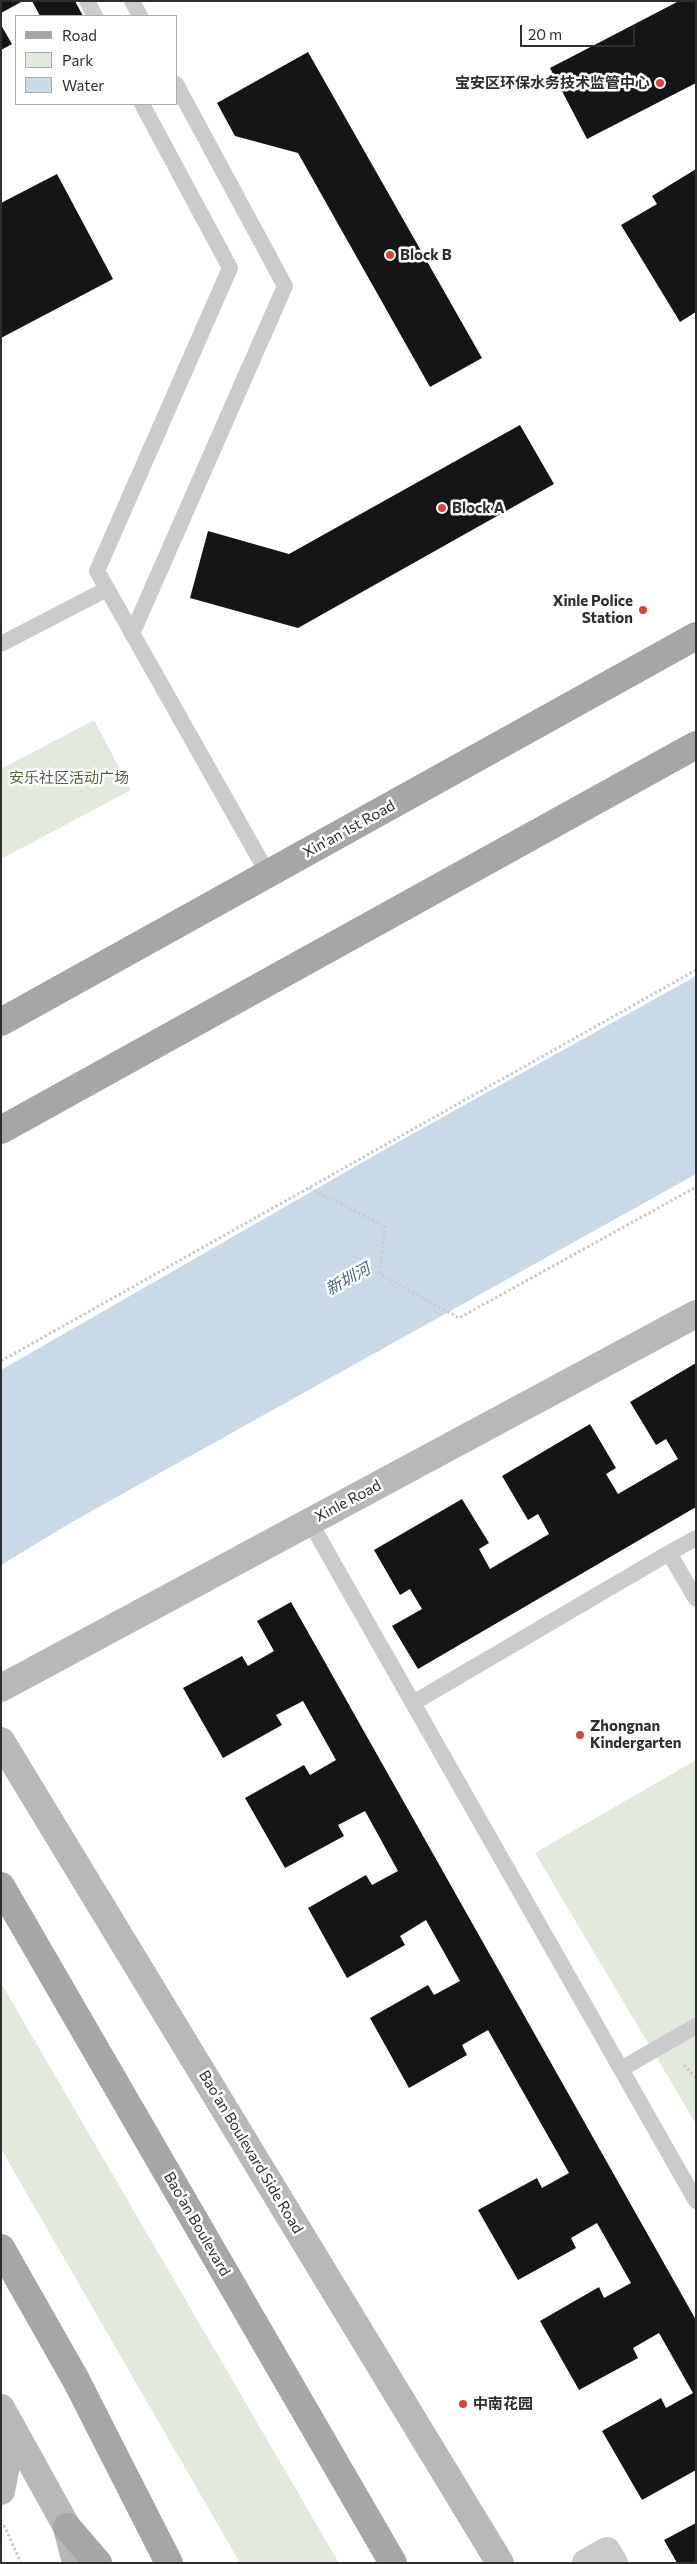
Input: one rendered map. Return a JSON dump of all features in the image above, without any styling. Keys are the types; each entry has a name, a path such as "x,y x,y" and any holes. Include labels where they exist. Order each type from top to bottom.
{"main road":[{"name":"Xin'an 1st Road","path":"268,874 696,636"},
{"path":"1,1130 696,745"},
{"path":"1,1022 216,903"},
{"name":"Xinle Road","path":"1,1688 696,1314"},
{"name":"Bao'an Boulevard Side Road","path":"1,1740 500,2563"},
{"name":"Bao'an Boulevard","path":"1,1886 393,2563"},
{"path":"1,2248 76,2380 169,2563"},
{"path":"1,2491 7,2419"},
{"path":"7,2419 67,2527 98,2563"},
{"path":"67,2527 76,2563"}],"street":[{"path":"586,2563 608,2551 614,2563"}],"lane":[{"path":"87,1 94,15"},
{"path":"132,1 139,15"},
{"path":"132,634 285,286 178,88"},
{"path":"143,105 230,268 97,571 268,874 216,903"},
{"path":"1,644 107,589"},
{"path":"310,1522 696,2201"},
{"path":"413,1703 696,1538"},
{"path":"669,1554 696,1599"},
{"path":"621,2069 696,2026"}],"path":[{"path":"1,1360 696,970"},
{"path":"309,1188 385,1226 380,1274 459,1318 696,1187"},
{"path":"1,2520 21,2563"}],"green space":[{"name":"安乐社区活动广场","path":"94,720 131,790 1,859 1,769"},
{"path":"696,1760 696,2124 535,1853"},
{"path":"1,1983 339,2563 240,2563 1,2149"}],"water":[{"name":"新圳河","path":"696,976 696,1174 72,1522 1,1565 1,1370 389,1147"}],"building":[{"path":"1,1 23,1 1,13"},
{"path":"32,1 75,1 82,15 39,15"},
{"path":"679,1 696,1 696,83 587,139 550,68"},
{"path":"1,25 12,44 1,50"},
{"name":"Block B","path":"308,52 482,358 430,387 298,153 235,136 217,103"},
{"path":"696,169 696,312 680,322 621,225 657,204 652,196"},
{"path":"57,174 113,279 1,338 1,203"},
{"name":"Block A","path":"520,425 554,484 298,628 190,598 208,531 289,554"},
{"path":"696,1363 696,1507 418,1669 392,1626 422,1609 410,1589 400,1595 374,1550 462,1499 489,1543 479,1549 490,1569 549,1534 538,1514 528,1520 502,1476 590,1424 616,1468 606,1474 618,1494 678,1459 666,1439 656,1445 630,1402"},
{"path":"291,1602 696,2320 696,2470 642,2500 602,2431 661,2398 666,2408 693,2393 659,2333 633,2348 638,2358 579,2390 540,2321 599,2287 604,2298 631,2283 597,2223 571,2238 576,2248 518,2280 478,2210 537,2178 542,2188 569,2173 488,2030 462,2045 467,2055 409,2088 370,2018 428,1985 434,1995 460,1981 426,1920 400,1936 405,1945 347,1978 308,1908 366,1875 372,1885 398,1871 365,1811 338,1825 344,1836 285,1868 245,1798 304,1765 310,1775 336,1760 303,1701 276,1715 282,1725 223,1758 183,1688 242,1656 248,1666 274,1651 257,1621"},
{"path":"696,2523 696,2563 677,2563 664,2540"}],"place":[{"name":"宝安区环保水务技术监管中心","path":"660,83"},
{"name":"Block B","path":"390,255"},
{"name":"Block A","path":"442,508"},
{"name":"Xinle Police Station","path":"643,610"},
{"name":"Zhongnan Kindergarten","path":"580,1735"},
{"name":"中南花园","path":"463,2404"}]}
